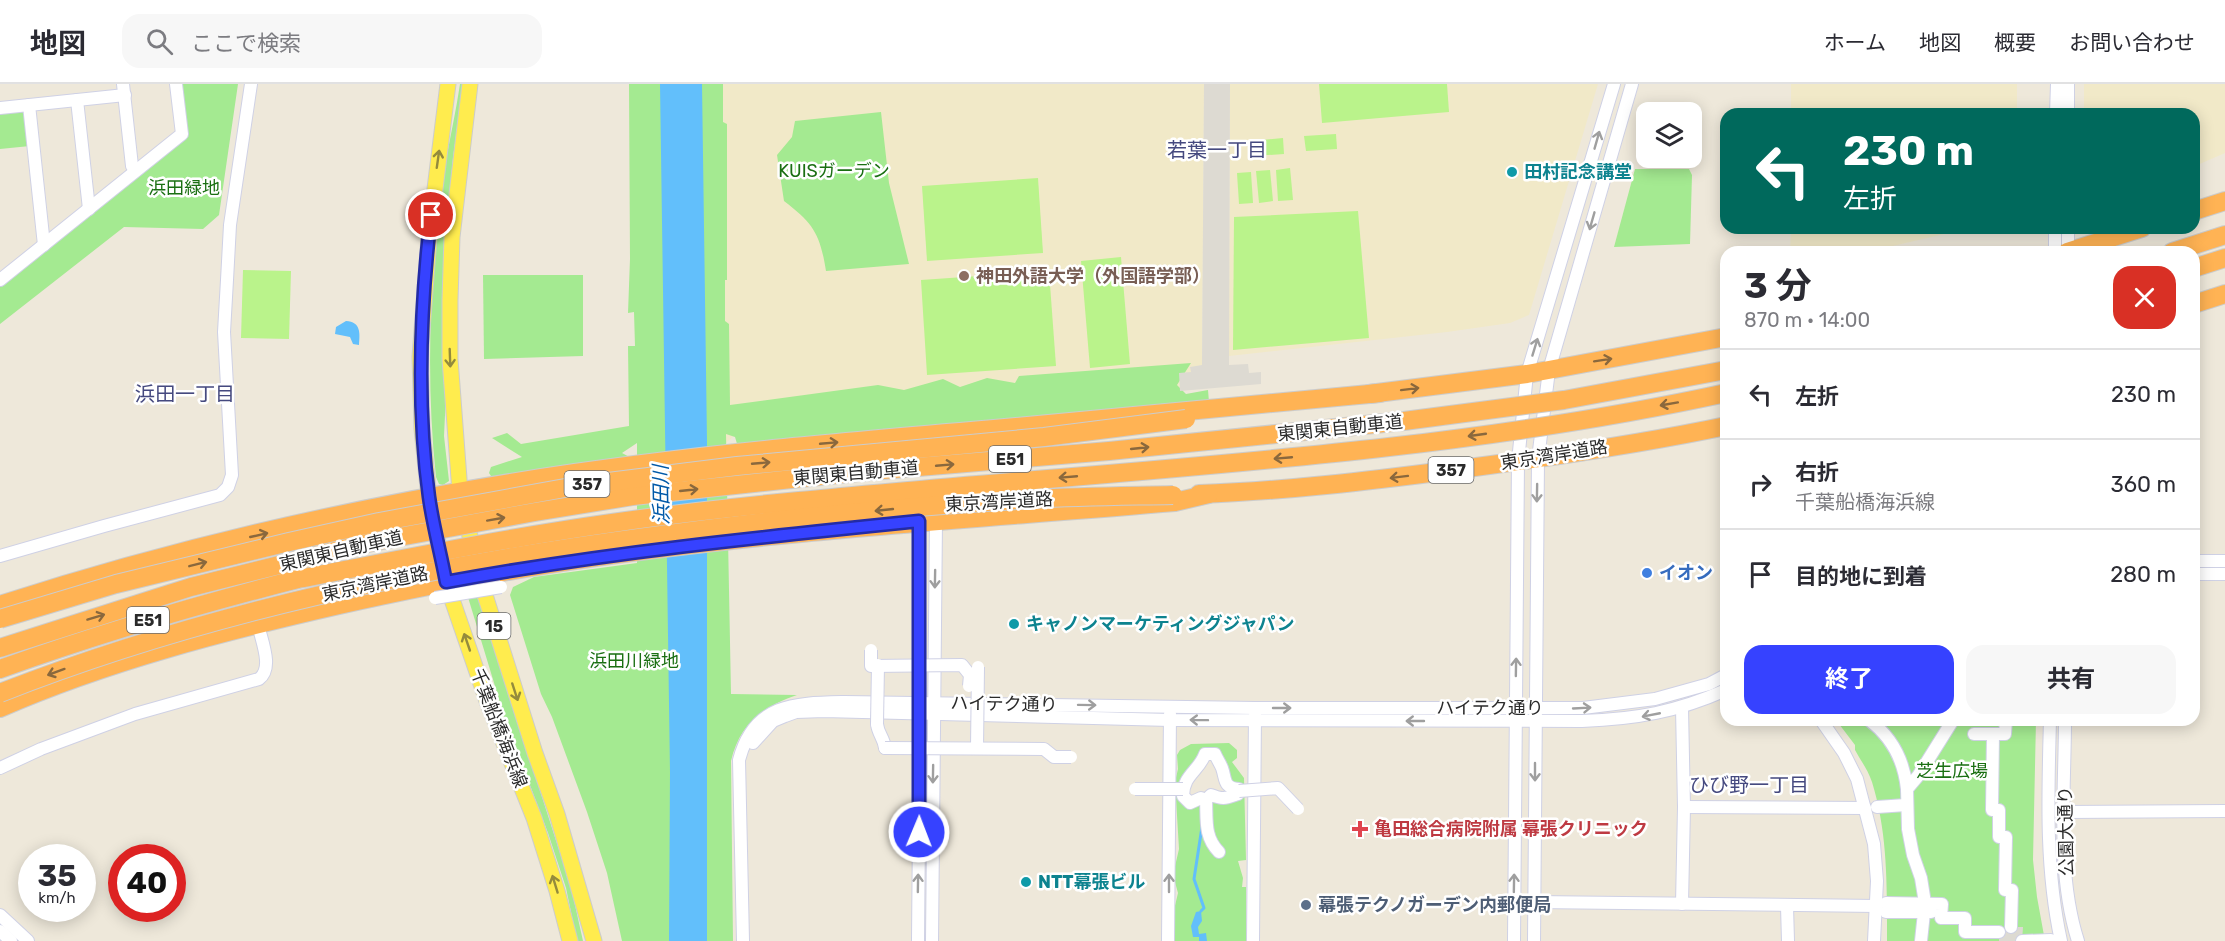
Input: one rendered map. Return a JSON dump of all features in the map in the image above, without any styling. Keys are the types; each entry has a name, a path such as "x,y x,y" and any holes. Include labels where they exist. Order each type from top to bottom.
{"highway":[{"path":"2200,209 2225,201"},
{"path":"2086,246 2123,234"},
{"path":"2191,246 2225,235"},
{"path":"2200,266 2225,258"},
{"path":"2200,302 2225,294"},
{"name":"357","path":"0,619 116,584 289,542 390,519 564,488 644,476 1044,437 1186,420 1527,374 1720,338"},
{"name":"東関東自動車道","path":"0,648 191,587 254,571 372,542 546,510 633,496 846,473 1109,451 1404,421 1564,400 1720,371"},
{"path":"0,605 216,545 429,498 575,473 749,451 1380,393"},
{"name":"東関東自動車道","path":"0,669 196,606 298,579 591,526 797,501 1355,451 1503,432 1720,394"},
{"name":"東京湾岸道路","path":"0,693 74,665 199,626 324,594 545,550 741,524 919,506 1038,498 1235,494 1362,482 1538,459 1720,427"},
{"path":"1649,440 1670,444 1720,433"},
{"name":"357","path":"0,708 111,666 258,624 479,576 583,558 762,537 1174,501 1209,494"}],"main road":[{"name":"千葉船橋海浜線","path":"448,84 429,237 420,357 422,429 429,498 446,582 487,701 534,818 570,941"},
{"name":"千葉船橋海浜線","path":"470,84 452,237 450,300 450,359 460,492 479,576 531,743 556,814 594,941"}],"street":[{"path":"0,280 182,134 176,84"},
{"path":"0,556 219,495 228,487 232,475 224,332 229,240 250,84"},
{"path":"1514,941 1518,461 1527,374 1614,84"},
{"path":"1534,941 1538,459 1549,370 1632,84"},
{"path":"2056,108 2057,84"},
{"path":"2068,84 2068,108"},
{"path":"0,108 77,100 124,89 132,166 135,171"},
{"path":"77,100 89,208"},
{"path":"29,105 44,244"},
{"path":"918,941 920,708 927,521"},
{"path":"927,521 934,708 932,941"},
{"path":"2200,561 2225,561"},
{"path":"2200,574 2225,574"},
{"path":"435,598 501,587"},
{"path":"0,768 73,736 135,714 259,680 267,667 258,624"},
{"path":"871,650 871,666 962,665 974,675 977,748"},
{"path":"878,665 878,733 884,740 885,748 1044,749 1054,757 1071,757"},
{"name":"ハイテク通り","path":"1535,714 1655,699 1709,684 1720,678"},
{"name":"ハイテク通り","path":"743,941 739,760 742,747 757,724 768,714 782,708 811,703 920,708 1255,708 1535,714 1627,719 1682,708 1720,692"},
{"path":"1168,941 1170,707"},
{"name":"ハイテク通り","path":"934,708 1170,720 1255,721 1516,714"},
{"path":"1253,941 1255,708"},
{"path":"1682,708 1684,807 1682,904"},
{"path":"1825,726 1844,753 1871,807 1881,909 1881,941"},
{"path":"1876,726 1898,754 1905,773 1908,829 1913,855 1921,878 1925,908 1921,941"},
{"path":"1907,789 1918,776 1949,726"},
{"path":"2003,726 2000,734 1992,810 2006,810 2009,862 2005,890 2012,890 2015,927"},
{"path":"1974,734 2013,734 2014,726"},
{"name":"公園大通り","path":"2050,726 2048,853 2061,941"},
{"name":"公園大通り","path":"2066,726 2064,853 2071,911 2078,941"},
{"path":"1206,800 1201,798 1193,802 1186,801 1183,789 1185,782 1205,754 1215,754 1223,770 1224,782 1231,788 1239,789 1239,791 1278,788 1298,809"},
{"path":"1135,789 1183,789"},
{"path":"1219,852 1212,844 1206,830 1206,800 1211,795 1216,798 1230,798 1239,791"},
{"path":"1684,807 1906,805"},
{"path":"2065,812 2225,812"},
{"path":"1534,902 1881,909 1925,908 1942,904 1941,918 1965,918 1965,932 1999,932"},
{"path":"1787,906 1788,941"},
{"path":"1874,941 1874,927 1881,909"},
{"path":"0,915 28,941"},
{"path":"0,930 11,941"},
{"path":"2022,941 2051,940"}],"shaded area":[{"name":"神田外語大学（外国語学部）","path":"723,84 1204,84 1202,365 1191,372 1180,391 743,428 726,443"},
{"path":"1204,84 1230,84 1229,365 1248,364 1249,373 1261,372 1261,384 1180,391 1179,373 1191,372 1190,367 1202,365"},
{"path":"1230,84 1598,84 1529,315 1510,323 1447,332 1229,356"},
{"path":"1791,84 2017,84 2017,108 1791,108"},
{"path":"2084,84 2225,84 2225,153 2200,164 2200,108 2084,108"},
{"path":"1791,234 1944,234 1893,246 1790,246"},
{"path":"2023,927 2022,941 1999,941 1999,929"}],"green space":[{"name":"浜田緑地","path":"181,84 238,84 219,215 203,229 124,227 0,324 0,285 187,135"},
{"path":"460,84 463,84 453,158 443,269 446,394 444,436 449,481 443,485 439,484 436,477 433,438 431,321 440,204"},
{"name":"浜田川緑地","path":"629,84 723,84 723,122 727,124 725,321 729,324 730,405 878,385 904,390 943,379 960,387 987,378 1015,383 1019,376 1191,363 1177,385 1186,394 1208,390 1209,402 738,447 735,437 726,434 731,694 797,695 763,711 746,727 731,761 733,941 622,941 607,873 552,717 541,694 510,595 513,587 534,577 637,563 637,443 622,453 635,460 493,479 489,473 491,467 522,457 492,438 507,433 521,444 629,426 628,346 635,346 634,312 628,313"},
{"path":"1319,84 1447,84 1449,112 1322,123"},
{"path":"24,110 30,146 0,149 0,112"},
{"name":"KUISガーデン","path":"881,112 889,183 909,264 826,271 821,248 814,231 802,216 784,201 777,155 792,137 795,121"},
{"path":"1336,134 1337,149 1306,151 1304,136"},
{"path":"1283,138 1284,154 1253,156 1252,141"},
{"path":"1290,168 1293,200 1278,201 1276,170"},
{"path":"1635,169 1689,169 1692,175 1690,244 1614,247"},
{"path":"1270,170 1273,201 1259,203 1256,171"},
{"path":"1251,172 1253,203 1239,204 1237,173"},
{"path":"1038,178 1043,253 927,261 922,186"},
{"path":"1358,211 1369,338 1233,350 1234,217"},
{"path":"1121,257 1130,364 1090,368 1081,261"},
{"path":"243,270 291,271 289,339 241,338"},
{"path":"1049,271 1056,366 927,375 921,280"},
{"path":"483,275 583,275 583,356 484,359"},
{"path":"476,592 571,887 583,941 577,941 566,888 505,719 467,594"},
{"name":"芝生広場","path":"1841,726 2036,726 2033,860 2045,941 1887,941 1886,860 1881,821 1870,778 1855,750 1855,745"},
{"path":"1229,743 1237,750 1237,758 1232,762 1244,778 1246,860 1238,861 1243,878 1242,887 1246,887 1246,941 1173,941 1173,914 1178,893 1173,875 1179,849 1175,782 1178,769 1177,755 1180,750 1191,744","holes":["1205,754 1223,770 1230,798 1183,796"]}],"water":[{"path":"660,84 702,84 707,441 707,941 669,941 670,772"},
{"path":"346,321 357,326 359,345 353,344 350,337 335,334 336,327"},
{"path":"1201,911 1202,921 1198,927 1199,934 1206,933 1207,941 1199,941 1199,937 1193,937 1191,926 1196,912"}],"waterway":[{"path":"1201,911 1204,908 1194,879 1202,827"}],"place":[{"name":"田村記念講堂","path":"1512,172"},
{"name":"神田外語大学（外国語学部）","path":"964,276"},
{"name":"イオン","path":"1647,573"},
{"name":"キャノンマーケティングジャパン","path":"1014,624"},
{"name":"亀田総合病院附属 幕張クリニック","path":"1360,829"},
{"name":"NTT幕張ビル","path":"1026,882"},
{"name":"幕張テクノガーデン内郵便局","path":"1306,905"}],"district":[{"name":"若葉一丁目","path":"1217,150"},
{"name":"浜田一丁目","path":"185,394"},
{"name":"ひび野一丁目","path":"1749,785"}],"route":[{"path":"431,215 420,357 422,429 429,498 446,582 583,558 919,521 919,832"}],"water label":[{"name":"浜田川","path":"661,495"}]}
